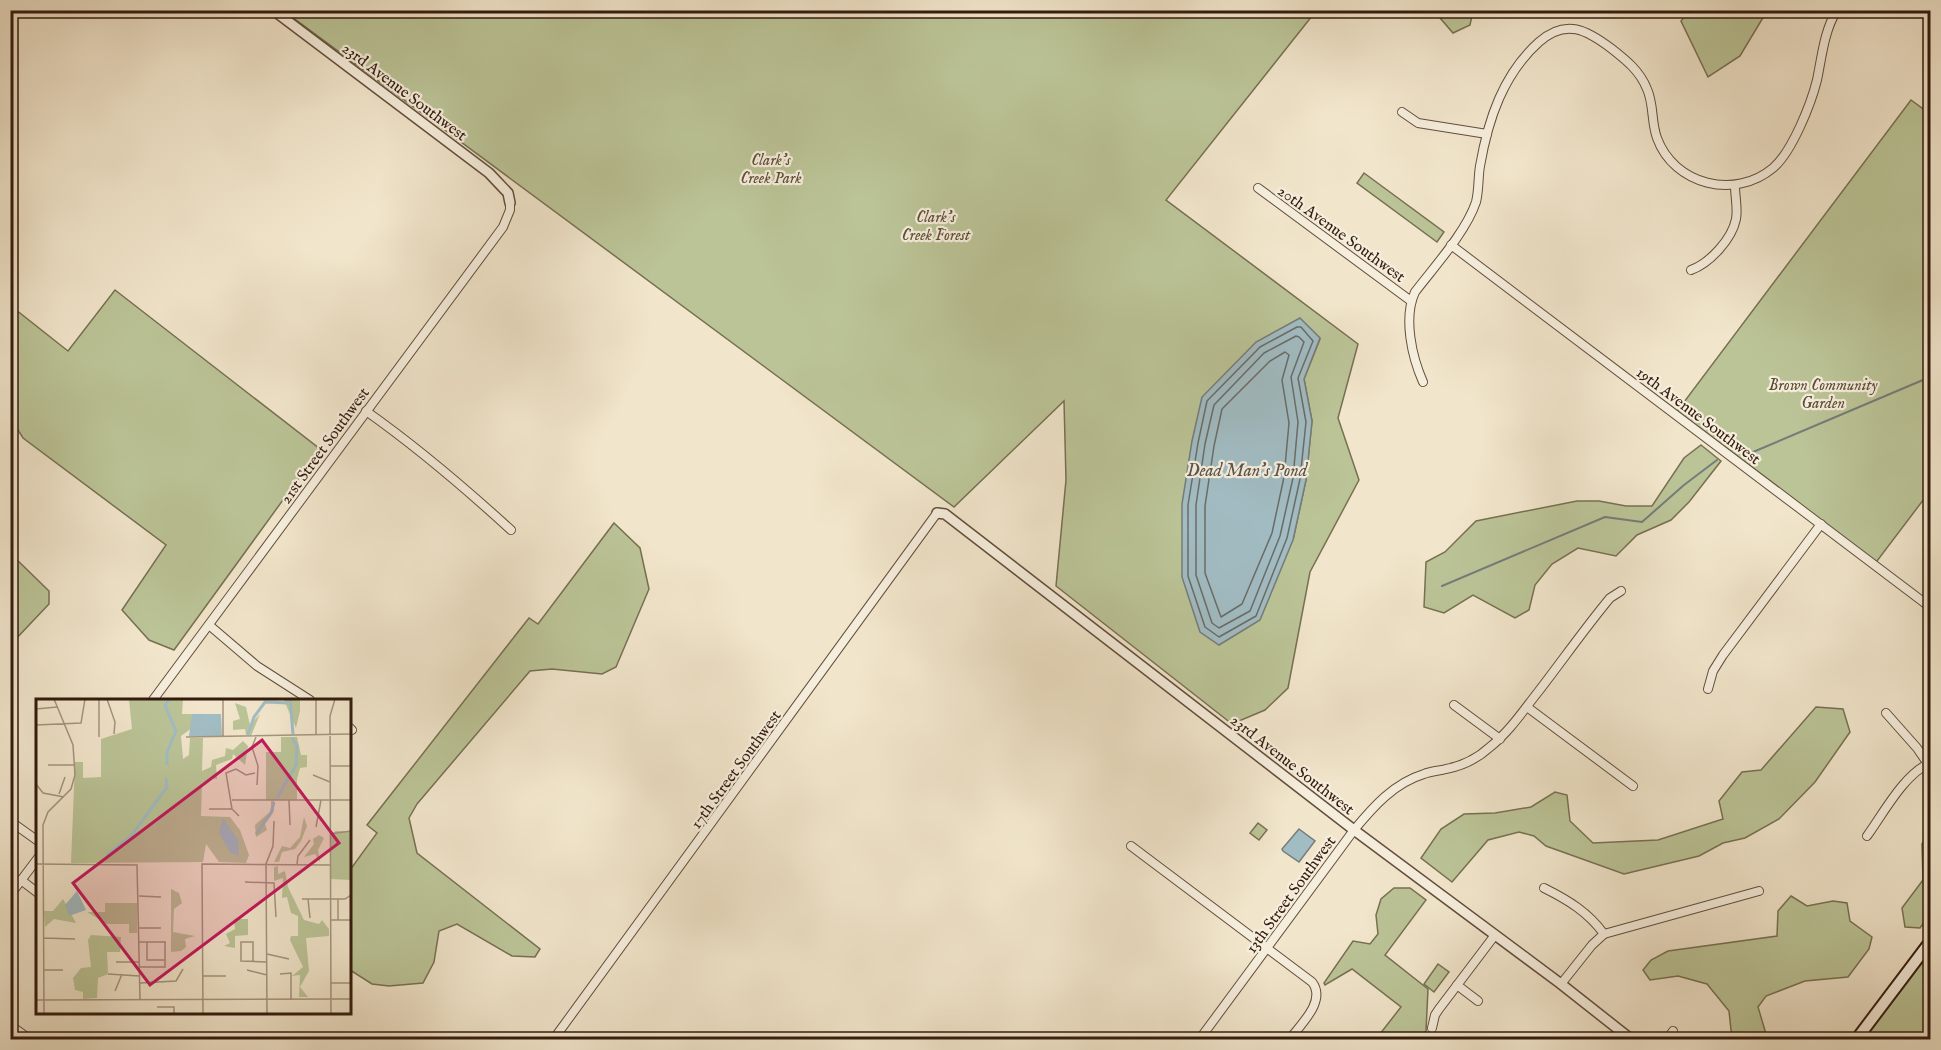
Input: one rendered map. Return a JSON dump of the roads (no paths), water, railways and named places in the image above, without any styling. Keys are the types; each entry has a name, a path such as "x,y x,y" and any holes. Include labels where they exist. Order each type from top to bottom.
{"main road":[{"path":"1856,1040 1926,955 1930,942"}],"street":[{"name":"23rd Avenue Southwest","path":"273,10 489,173 508,193 510,203"},
{"path":"1423,382 1412,348 1411,301 1415,292 1451,245 1475,203 1479,168 1498,98 1516,68 1545,37 1557,30 1572,28 1584,31 1595,36 1626,60 1635,69 1648,90 1656,136 1666,154 1686,174 1699,181 1735,186 1749,182 1772,169 1784,157 1816,81 1829,27 1837,10"},
{"path":"1402,112 1418,123 1487,134"},
{"path":"1691,270 1706,262 1730,233 1736,218 1735,186"},
{"name":"20th Avenue Southwest","path":"1258,188 1411,301"},
{"name":"21st Street Southwest","path":"154,699 502,227 510,210 510,203"},
{"name":"19th Avenue Southwest","path":"1451,245 1930,607"},
{"path":"366,411 446,472 511,530"},
{"name":"23rd Avenue Southwest","path":"937,513 945,514 1354,830 1561,984 1632,1040"},
{"name":"17th Street Southwest","path":"553,1040 937,513"},
{"path":"1708,689 1713,671 1723,655 1821,524"},
{"name":"13th Street Southwest","path":"1199,1040 1354,830 1377,804 1394,788 1424,773 1448,769 1468,762 1490,748 1527,707 1610,598 1621,591"},
{"path":"209,625 257,666 308,699"},
{"path":"1454,705 1500,739"},
{"path":"1527,707 1633,786"},
{"path":"1867,837 1905,783 1920,769 1930,764 1886,713"},
{"path":"10,821 36,840"},
{"path":"1131,846 1312,982 1317,993 1315,1004 1289,1040"},
{"path":"10,895 36,861"},
{"path":"21,880 36,891"},
{"path":"1544,888 1580,908 1591,917 1604,934"},
{"path":"1561,984 1592,945 1604,934 1759,891"},
{"path":"1432,1028 1435,1015 1495,935"},
{"path":"1457,985 1478,1001"},
{"path":"10,1025 31,1040"},
{"path":"1666,1040 1673,1031"}],"water":[{"name":"Dead Man's Pond","path":"1300,318 1320,338 1304,379 1312,421 1306,480 1293,540 1260,620 1219,645 1200,632 1182,577 1182,504 1202,397 1256,342"},
{"path":"1299,829 1315,841 1299,862 1282,849"}],"waterway":[{"path":"1746,455 1930,377"},
{"path":"1442,586 1605,517 1642,522 1717,460"}],"park label":[{"name":"Clark's Creek Park","path":"771,168"},
{"name":"Clark's Creek Forest","path":"936,225"},
{"name":"Brown Community Garden","path":"1823,393"}]}
